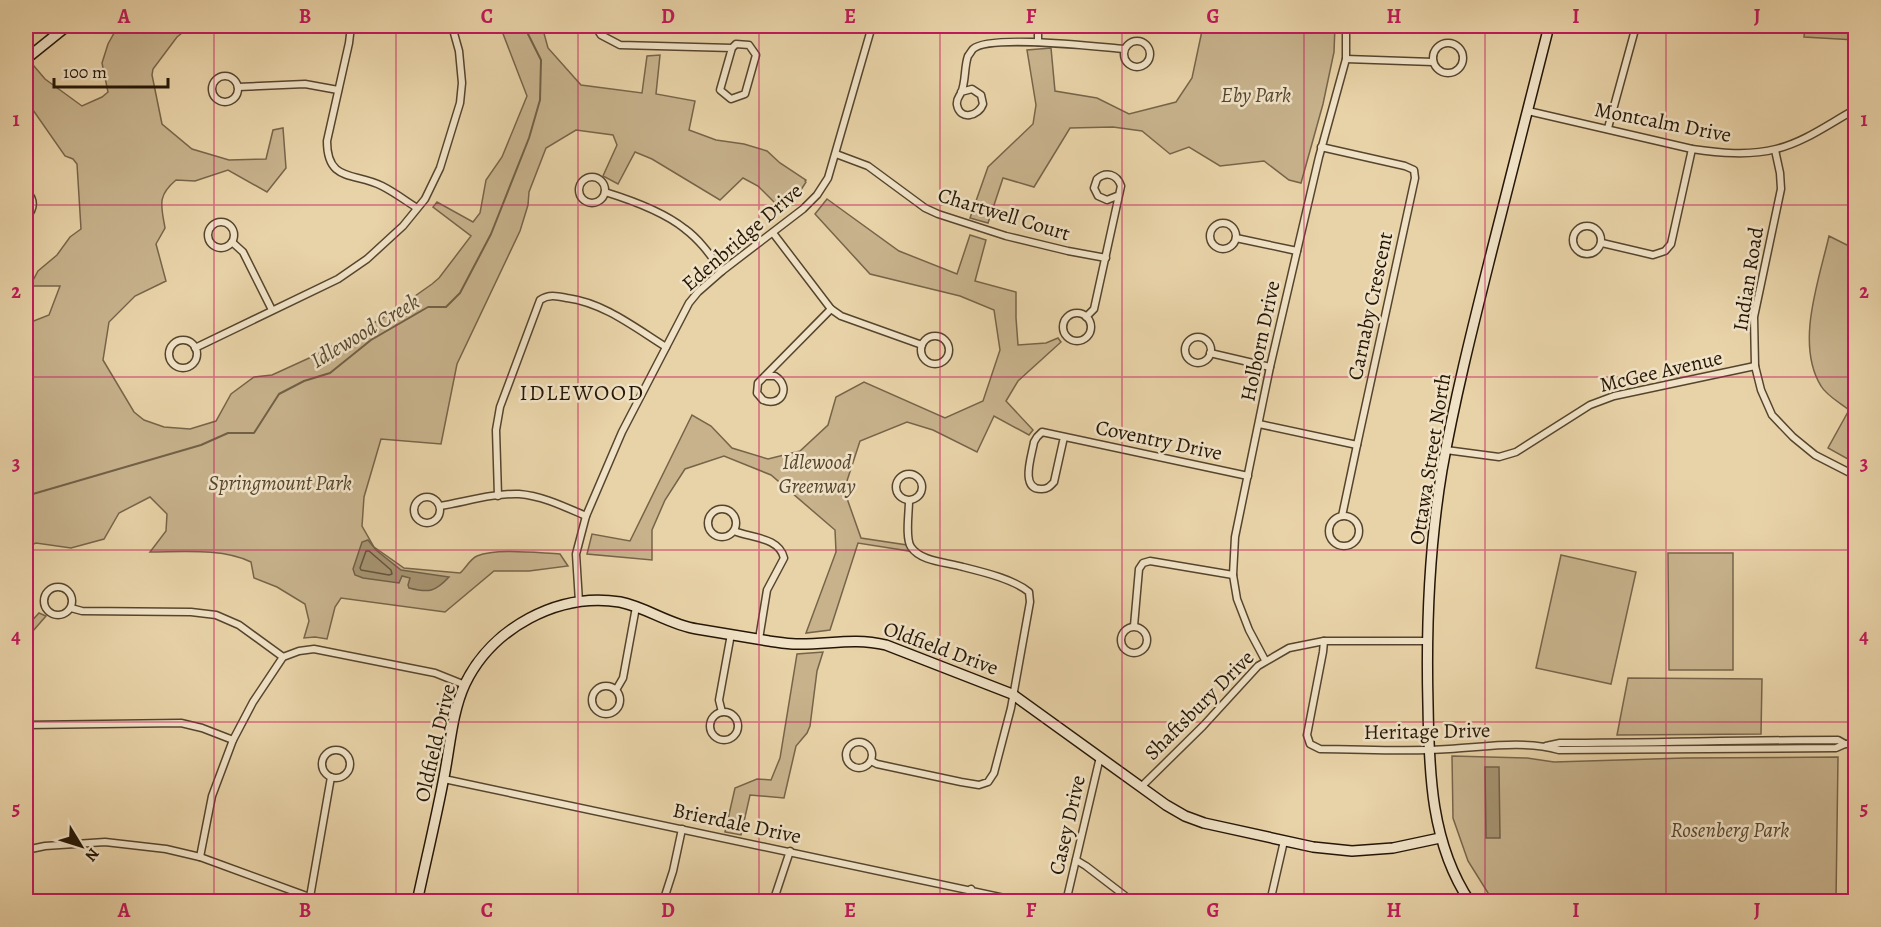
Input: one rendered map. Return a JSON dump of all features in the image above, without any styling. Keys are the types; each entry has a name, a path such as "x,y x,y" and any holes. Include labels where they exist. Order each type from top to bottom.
{"street":[{"path":"26,58 67,26"},
{"path":"351,26 327,141 330,162 345,176 380,185 417,208"},
{"path":"195,348 338,279 367,259 403,226 425,199 441,168 460,103 462,83 459,51 452,26"},
{"path":"595,26 601,35 620,45 732,48 736,44 749,45 756,55 745,94 731,99 720,90 732,48"},
{"name":"Edenbridge Drive","path":"579,602 576,554 586,516 622,432 689,303 722,271 803,209 817,195 828,178 872,26"},
{"path":"1038,26 1038,42"},
{"name":"Holborn Drive","path":"1265,660 1241,609 1233,575 1235,537 1270,367 1321,147 1346,59 1346,26"},
{"name":"Ottawa Street North","path":"1470,902 1452,869 1440,837 1433,801 1428,750 1427,641 1432,553 1446,450 1458,387 1549,26"},
{"path":"1608,128 1636,26"},
{"path":"1133,41 1143,42 1149,50 1148,61 1140,67 1131,66 1125,60 1124,49 1133,41"},
{"path":"961,92 972,90 981,95 983,104 978,113 967,115 958,109 957,99 961,92 968,56 980,44 1038,42 1124,49"},
{"path":"1443,44 1455,45 1462,55 1460,66 1453,72 1439,70 1433,62 1434,52 1443,44"},
{"path":"1346,59 1433,62"},
{"path":"224,76 232,78 238,87 234,99 225,102 216,99 211,91 214,81 224,76"},
{"path":"238,87 305,84 338,90"},
{"name":"Montcalm Drive","path":"1528,111 1692,149 1738,153 1775,150 1805,138 1856,109"},
{"name":"Carnaby Crescent","path":"1321,147 1405,166 1414,170 1415,178 1357,445"},
{"path":"1602,243 1653,255 1665,251 1671,244 1692,149"},
{"name":"Indian Road","path":"1775,150 1781,189 1754,317 1755,366 1761,390 1772,415 1793,437 1815,454 1856,476"},
{"name":"Chartwell Court","path":"836,154 868,166 925,208 938,214 1006,236 1106,258"},
{"path":"1086,317 1094,309 1121,186 1117,177 1113,175 1105,174 1097,179 1094,188 1098,196 1107,200 1117,196"},
{"path":"594,176 603,183 605,192 600,200 591,203 581,198 578,189 583,179 594,176"},
{"path":"26,191 33,205 26,217"},
{"path":"605,192 670,218 695,237 722,271"},
{"path":"217,222 231,225 234,233 232,242 225,248 215,247 208,239 209,229 217,222"},
{"path":"1225,222 1233,227 1236,238 1231,246 1218,248 1211,242 1210,232 1215,224 1225,222"},
{"path":"1585,226 1593,227 1601,234 1602,243 1596,252 1584,254 1574,246 1574,235 1585,226"},
{"path":"773,233 831,309 841,316 922,345"},
{"path":"1236,238 1297,251"},
{"path":"232,242 243,252 272,310"},
{"path":"498,496 496,437 500,407 540,300 552,296 590,303 605,309 666,347"},
{"path":"765,376 775,376 783,383 782,395 777,401 763,400 757,393 758,383 831,309"},
{"path":"1077,314 1086,317 1091,327 1088,336 1079,341 1069,339 1064,332 1063,325 1066,318 1077,314"},
{"path":"933,336 942,338 948,343 949,353 942,362 931,363 923,357 922,345 933,336"},
{"path":"1202,337 1209,344 1210,353 1203,362 1192,362 1186,356 1185,346 1191,338 1202,337"},
{"path":"188,341 195,348 196,356 190,366 179,368 171,362 169,351 175,342 188,341"},
{"path":"1210,353 1270,367"},
{"name":"McGee Avenue","path":"1446,450 1499,457 1516,452 1590,405 1614,396 1755,366"},
{"path":"1259,424 1357,445 1342,516"},
{"name":"Coventry Drive","path":"1064,437 1054,482 1043,490 1030,485 1028,479 1034,442 1042,432 1248,476"},
{"path":"910,473 919,478 923,487 918,497 909,501 899,496 896,483 901,476 910,473"},
{"path":"440,506 520,494 538,497 586,516"},
{"path":"422,498 434,499 440,506 440,516 432,523 421,523 414,516 414,506 422,498"},
{"path":"871,761 961,782 979,785 988,782 994,773 1011,708 1030,602 1029,592 1020,585 964,567 922,557 912,549 908,540 909,501"},
{"path":"735,531 736,519 730,511 719,510 710,517 709,528 714,535 726,537 735,531 773,542 779,546 784,558 767,590 759,639"},
{"path":"1342,516 1354,519 1359,528 1356,540 1343,546 1332,541 1329,529 1335,519 1342,516"},
{"path":"1134,626 1139,569 1143,563 1150,561 1233,575"},
{"path":"55,587 65,589 72,599 71,608 61,615 51,614 44,603 46,593 55,587"},
{"name":"Oldfield Drive","path":"417,902 458,706 465,685 489,647 518,624 558,606 579,602 620,602 688,627 794,645 852,640 886,645 1012,694 1141,787 1185,816 1204,822 1313,847 1352,851 1393,848 1440,837"},
{"path":"616,690 622,678 636,607"},
{"path":"71,608 82,611 191,612 216,615 240,625 284,657"},
{"path":"1134,626 1144,631 1148,640 1143,650 1135,653 1125,650 1121,640 1125,630 1134,626"},
{"path":"722,712 718,700 731,634"},
{"name":"Shaftsbury Drive","path":"1141,787 1265,660 1290,648 1324,641 1427,641"},
{"name":"Heritage Drive","path":"1324,641 1308,735 1310,744 1320,749 1428,750 1484,745 1546,746 1559,750 1767,740 1838,740 1845,744"},
{"path":"200,857 212,796 233,740 253,702 284,657 298,651 314,649 435,673 465,685"},
{"path":"607,686 616,690 620,699 617,709 610,714 596,710 592,701 593,693 597,689 607,686"},
{"path":"722,712 729,713 737,723 736,732 726,739 716,737 710,728 712,719 722,712"},
{"path":"26,725 181,723 233,740"},
{"path":"1767,740 1768,748"},
{"path":"856,742 867,744 872,752 871,761 865,767 854,768 847,762 845,755 848,747 856,742"},
{"name":"Heritage Drive","path":"1674,746 1836,748 1845,744 1856,744"},
{"path":"340,751 348,758 349,768 344,775 331,777 324,771 323,760 330,752 340,751"},
{"name":"Casey Drive","path":"1066,902 1101,756"},
{"path":"310,897 331,777"},
{"name":"Brierdale Drive","path":"444,779 1024,902"},
{"path":"663,902 673,871 682,829"},
{"path":"1270,902 1284,841"},
{"path":"26,850 45,846 105,842 166,849 200,857 323,902"},
{"path":"773,902 790,851"},
{"path":"1076,860 1133,902"},
{"path":"968,902 971,889"},
{"path":"534,902 540,902"}],"green space":[{"name":"Springmount Park","path":"118,26 191,26 177,37 153,69 152,75 162,124 192,149 229,160 266,159 273,130 283,128 286,168 267,192 228,170 195,181 176,180 170,186 162,201 165,228 156,244 166,281 135,296 109,322 103,360 134,412 144,420 164,427 190,429 216,421 231,394 254,377 272,375 318,354 388,315 439,278 471,236 433,207 437,202 473,222 480,213 486,180 502,157 527,96 500,26 542,26 548,48 581,85 642,93 647,56 660,55 656,94 695,101 689,130 716,140 744,144 767,151 806,182 799,193 782,206 780,204 778,206 758,186 743,178 720,200 652,159 635,152 618,184 603,176 617,145 613,135 576,130 546,148 529,192 528,205 520,231 457,364 441,444 381,439 364,497 362,526 374,547 404,568 460,573 477,556 495,552 560,554 568,566 529,571 494,571 445,612 341,598 335,607 327,639 304,638 309,621 305,604 277,587 254,578 251,562 215,553 150,552 166,531 167,514 150,497 119,513 104,539 71,548 36,543 26,547 26,324 49,315 60,286 30,286 38,271 57,255 70,237 81,229 77,164 73,159 65,156 26,100 26,72 34,66 45,79 82,106 102,97 108,92 102,63 108,44"},
{"name":"Eby Park","path":"1203,26 1335,26 1334,52 1323,104 1301,183 1289,180 1264,161 1220,166 1189,147 1170,154 1142,131 1113,127 1070,128 1034,187 1003,178 988,223 970,218 988,167 1033,124 1036,105 1027,50 1051,48 1055,91 1097,98 1129,114 1176,102 1192,78"},
{"path":"1805,26 1855,26 1855,40 1804,37"},
{"name":"Idlewood Greenway","path":"827,199 899,251 957,274 970,235 986,240 975,281 1016,292 1018,345 1046,343 1058,338 1061,342 1018,381 1006,401 1033,430 1029,435 994,416 977,452 933,430 907,422 860,441 844,490 861,538 907,545 909,551 858,543 830,630 806,633 836,552 835,530 771,475 724,456 685,469 665,500 652,530 652,560 587,554 592,534 630,541 692,415 711,426 732,448 768,459 800,451 828,425 836,397 864,382 945,418 983,401 1000,350 994,310 960,296 870,274 815,214"},
{"path":"1829,236 1855,249 1855,463 1828,448 1849,410 1821,386 1813,369 1810,351 1809,332 1815,292"},
{"path":"1668,553 1733,553 1733,670 1669,670"},
{"path":"1561,555 1636,572 1611,684 1536,668"},
{"path":"39,613 46,616 26,639 26,627"},
{"path":"823,652 817,671 810,726 796,746 784,798 750,795 741,835 725,832 735,788 757,779 771,780 780,758 797,654"},
{"path":"1628,678 1762,679 1761,734 1617,735"},
{"name":"Rosenberg Park","path":"1452,756 1527,758 1554,762 1838,757 1836,901 1493,901 1468,861 1453,818"}],"water":[{"path":"368,540 376,550 401,570 449,577 440,586 427,591 409,588 410,578 402,576 399,583 355,575 353,569 362,542"},
{"path":"1485,767 1499,767 1500,838 1486,838"}],"waterway":[{"name":"Idlewood Creek","path":"26,496 201,445 228,433 254,433 279,394 304,381 330,373 371,340 428,307 446,307 460,293 491,234 529,138 540,100 541,60 524,26"}],"district":[{"name":"IDLEWOOD","path":"582,393"}]}
